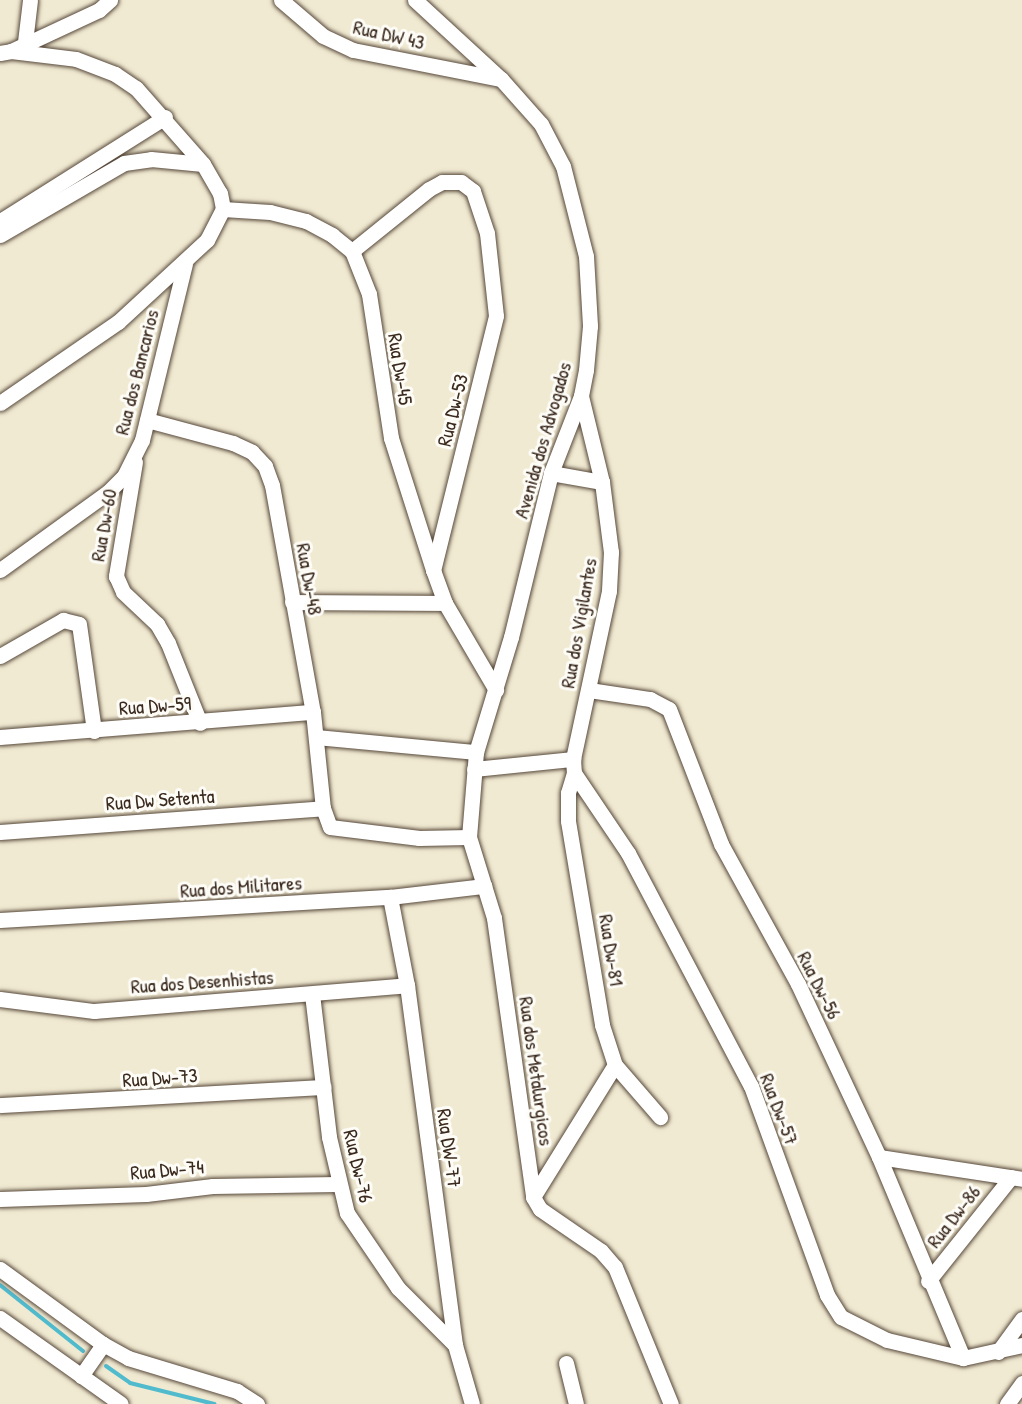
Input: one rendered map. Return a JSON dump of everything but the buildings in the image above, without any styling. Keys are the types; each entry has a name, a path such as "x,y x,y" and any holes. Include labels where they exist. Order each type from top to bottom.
{"street":[{"path":"25,42 30,0"},
{"path":"5,52 68,25 110,0"},
{"name":"Rua DW 43","path":"281,0 323,36 353,50 501,79"},
{"name":"Avenida dos Advogados","path":"415,0 501,79 541,124 563,165 577,210 586,256 590,326 581,396 551,473 496,690 476,752 470,837"},
{"path":"0,403 118,322 185,263 207,240 224,208 220,193 203,164 165,117 136,88 115,74 75,59 5,52"},
{"path":"0,235 165,117"},
{"path":"0,220 124,163 152,159 203,164"},
{"name":"Rua Dw-53","path":"352,251 429,189 442,182 461,182 473,191 480,206 492,257 496,316 433,570"},
{"path":"224,208 270,212 306,221 332,234 352,251"},
{"name":"Rua Dw-45","path":"352,251 369,294 391,438 433,570 445,603 496,690"},
{"name":"Rua dos Bancarios","path":"0,570 108,492 136,455 147,420 185,263"},
{"name":"Rua dos Vigilantes","path":"574,766 609,591 611,552 602,482 581,396"},
{"name":"Rua Dw-48","path":"147,420 233,443 252,452 265,466 272,485 313,712 323,808 330,827 419,837 470,837"},
{"name":"Rua Dw-60","path":"136,455 116,576 123,592 157,624 168,643 200,723"},
{"path":"551,473 602,482"},
{"path":"292,602 445,603"},
{"path":"0,656 63,620 79,624 94,730"},
{"name":"Rua Dw-56","path":"589,690 650,699 669,709 721,844 798,984 879,1157 928,1281 963,1358"},
{"name":"Rua Dw-59","path":"0,737 200,723 313,712"},
{"path":"316,737 476,752"},
{"path":"474,769 574,766"},
{"name":"Rua Dw-81","path":"574,766 568,793 568,821 602,1025 615,1065 660,1117"},
{"name":"Rua Dw-57","path":"574,766 628,853 751,1086 827,1294 841,1317 887,1340 963,1358 1022,1345"},
{"name":"Rua Dw Setenta","path":"0,832 323,808"},
{"name":"Rua dos Metalurgicos","path":"470,837 497,937 533,1197"},
{"name":"Rua dos Militares","path":"0,920 390,897 484,886"},
{"name":"Rua DW-77","path":"390,897 407,985 455,1345 472,1404"},
{"name":"Rua dos Desenhistas","path":"0,999 94,1011 407,985"},
{"name":"Rua Dw-76","path":"312,994 338,1184 347,1213 365,1245 398,1288 455,1345"},
{"path":"615,1065 533,1197 540,1209 601,1251 615,1267 671,1404"},
{"name":"Rua Dw-73","path":"0,1106 323,1087"},
{"path":"879,1157 1016,1178"},
{"name":"Rua Dw-86","path":"928,1281 1016,1178"},
{"name":"Rua Dw-74","path":"0,1199 146,1194 213,1186 338,1184"},
{"path":"0,1269 103,1344 137,1361 237,1391 257,1404"},
{"path":"0,1318 121,1404"},
{"path":"998,1352 1022,1319"},
{"path":"81,1376 103,1344"},
{"path":"566,1363 576,1404"},
{"path":"1007,1404 1022,1383"}],"waterway":[{"path":"0,1285 83,1351"},
{"path":"106,1366 130,1383 214,1404"}]}
